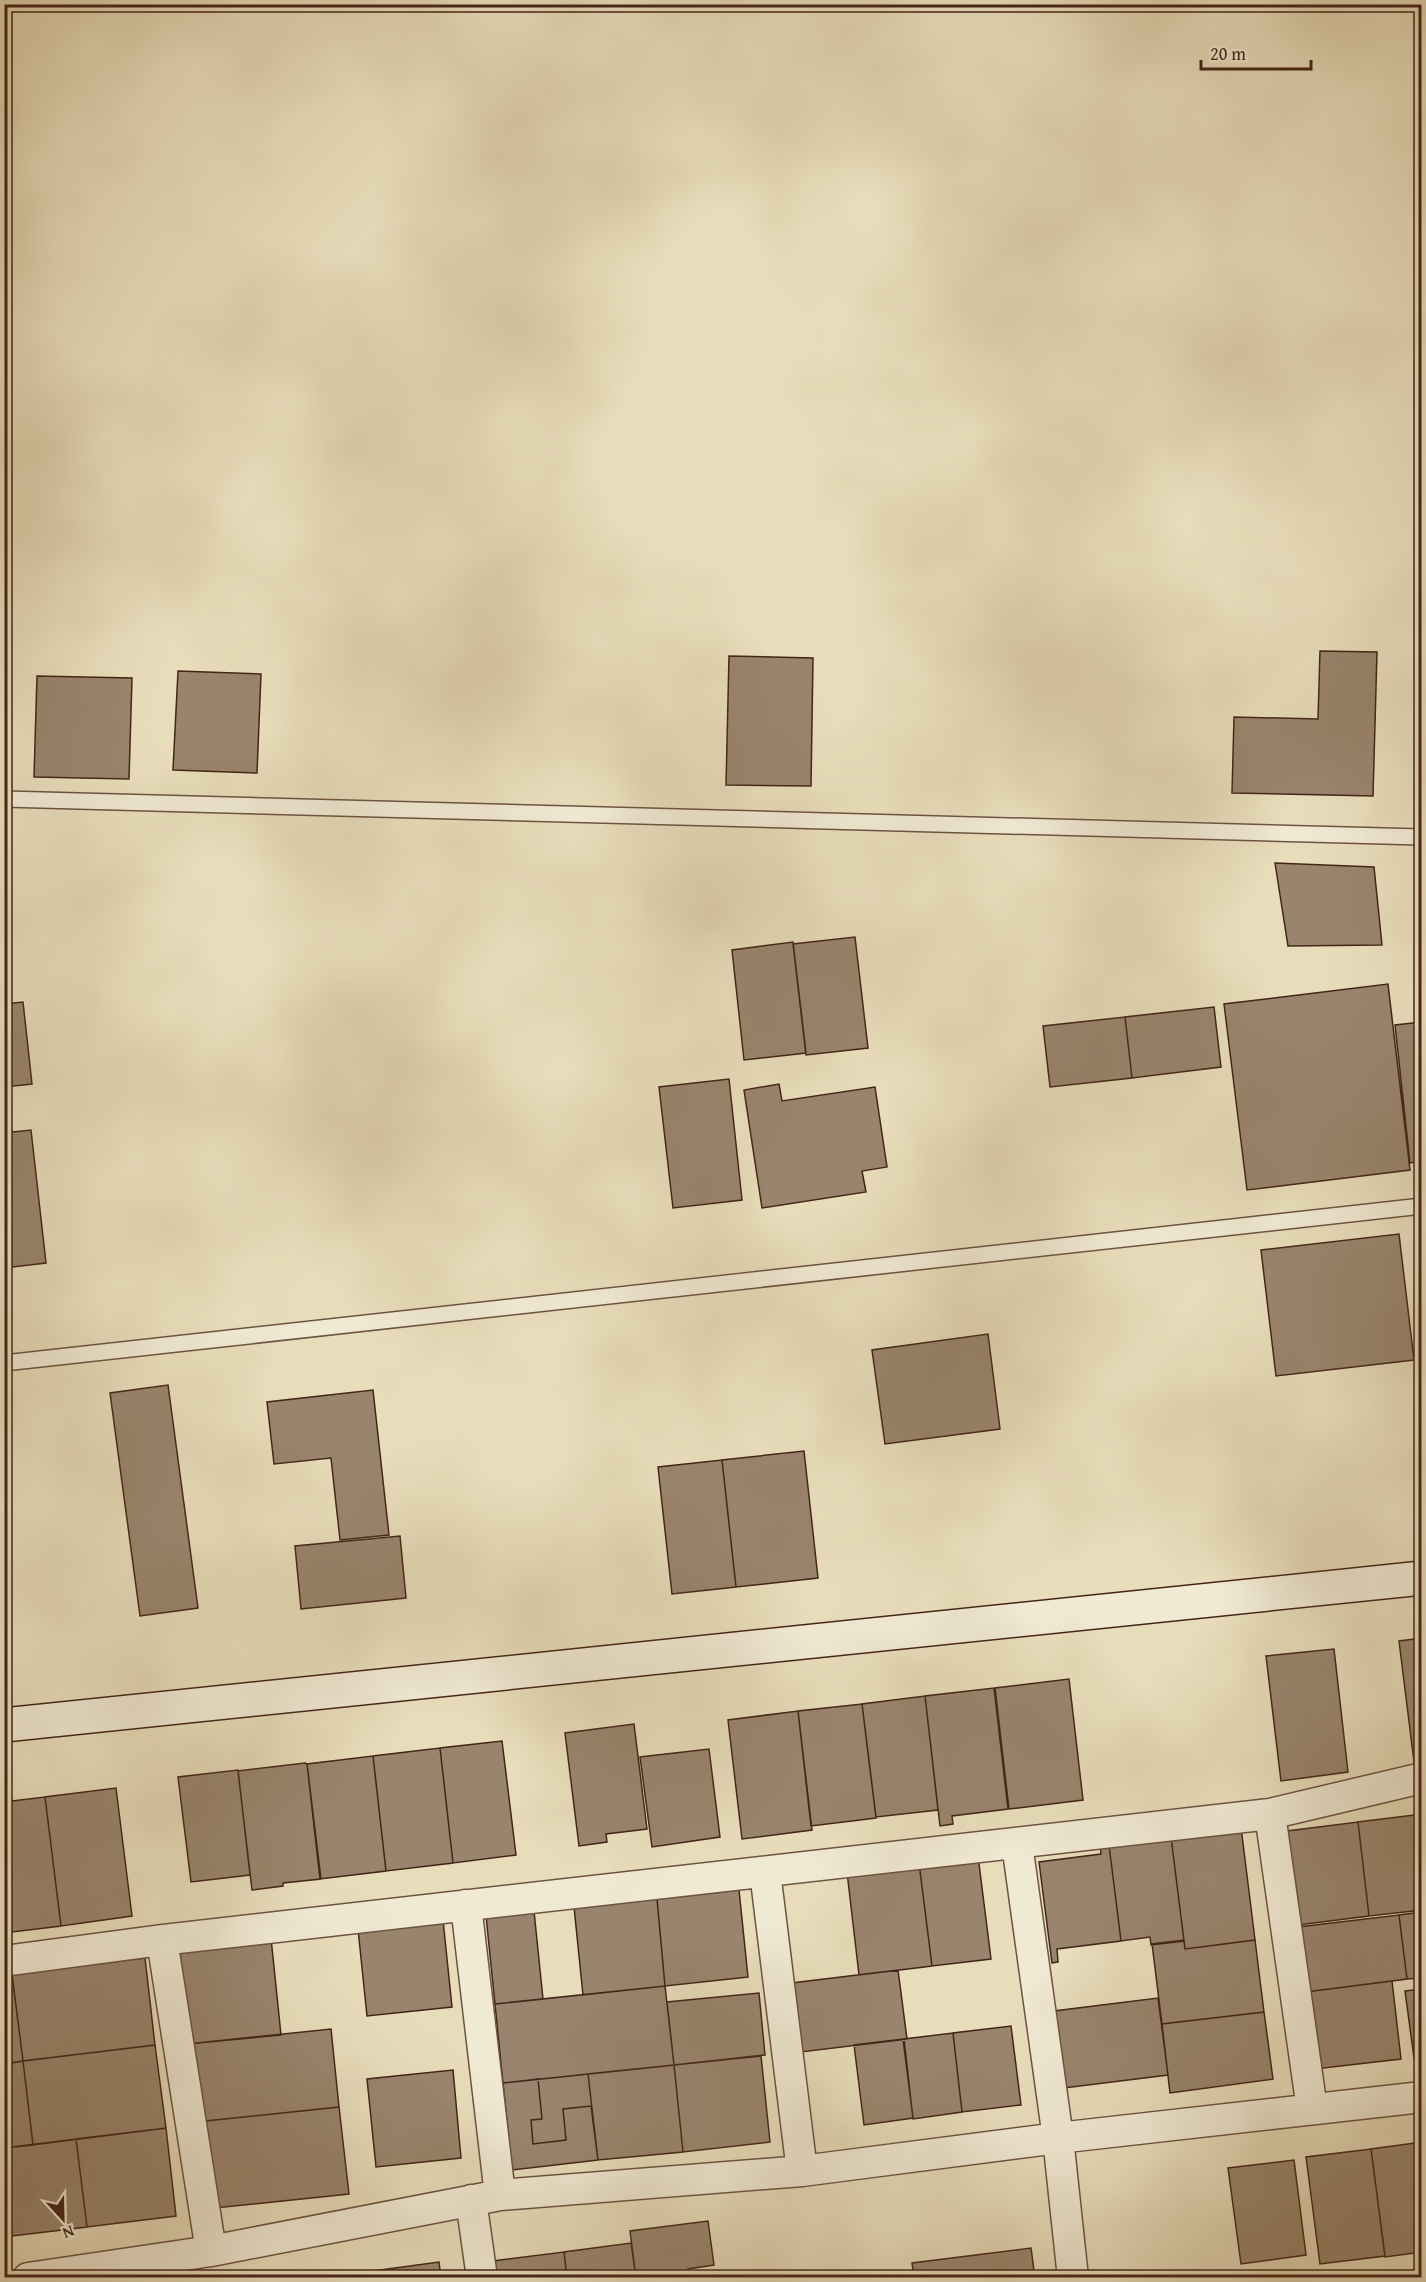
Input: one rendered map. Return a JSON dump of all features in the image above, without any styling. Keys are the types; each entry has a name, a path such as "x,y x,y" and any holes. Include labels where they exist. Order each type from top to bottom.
{"street":[{"path":"4,1725 1422,1578"},
{"path":"4,1961 162,1940 1270,1814 1422,1778"},
{"path":"1270,1814 1312,2109"},
{"path":"1017,1844 1058,2138 1073,2277"},
{"path":"765,1872 802,2171"},
{"path":"466,1905 500,2195"},
{"path":"162,1940 211,2251"},
{"path":"28,2277 211,2251 500,2195 802,2171 1058,2138 1422,2097"},
{"path":"471,2200 482,2277"}],"lane":[{"path":"4,799 1422,837"},
{"path":"4,1363 1422,1206"}],"building":[{"path":"1320,651 1377,652 1373,796 1232,793 1234,717 1318,719"},
{"path":"729,656 813,658 811,786 726,785"},
{"path":"178,671 261,674 257,773 173,770"},
{"path":"37,676 132,678 129,779 34,777"},
{"path":"1275,863 1374,867 1382,945 1288,946"},
{"path":"855,937 868,1048 806,1055 793,944"},
{"path":"793,942 806,1053 744,1060 732,950"},
{"path":"1388,984 1410,1170 1247,1190 1224,1004"},
{"path":"23,1002 32,1084 4,1087 4,1004"},
{"path":"1214,1007 1221,1067 1132,1078 1125,1017"},
{"path":"1125,1017 1132,1078 1050,1087 1043,1026"},
{"path":"1422,1022 1422,1161 1410,1163 1395,1025"},
{"path":"729,1079 742,1200 673,1208 659,1087"},
{"path":"779,1084 782,1101 875,1087 887,1167 862,1171 866,1192 762,1208 744,1090"},
{"path":"31,1130 46,1263 4,1268 4,1133"},
{"path":"1399,1234 1414,1360 1276,1376 1261,1250"},
{"path":"988,1334 1000,1429 885,1444 872,1350"},
{"path":"168,1385 198,1608 140,1616 110,1393"},
{"path":"373,1390 389,1535 340,1540 331,1458 274,1464 267,1402"},
{"path":"804,1451 818,1578 736,1587 722,1460"},
{"path":"722,1460 736,1587 672,1594 658,1467"},
{"path":"400,1536 406,1598 301,1609 295,1546"},
{"path":"1422,1638 1422,1769 1415,1770 1399,1641"},
{"path":"1334,1649 1348,1772 1281,1781 1266,1656"},
{"path":"1069,1679 1083,1800 1009,1809 995,1688"},
{"path":"994,1688 1008,1809 952,1816 953,1824 940,1826 925,1696"},
{"path":"925,1696 938,1810 876,1817 862,1704"},
{"path":"862,1704 876,1818 811,1826 798,1711"},
{"path":"798,1711 812,1830 742,1839 728,1720"},
{"path":"634,1724 647,1829 606,1834 607,1842 579,1846 565,1733"},
{"path":"502,1741 516,1855 453,1863 440,1748"},
{"path":"440,1748 453,1863 386,1871 373,1756"},
{"path":"709,1749 720,1837 652,1847 640,1757"},
{"path":"373,1756 386,1871 320,1879 307,1764"},
{"path":"307,1764 321,1879 283,1883 283,1886 252,1890 238,1771"},
{"path":"238,1770 250,1875 191,1882 178,1777"},
{"path":"116,1788 132,1916 61,1926 45,1797"},
{"path":"45,1797 61,1926 4,1933 4,1802"},
{"path":"1422,1814 1422,1910 1369,1916 1358,1822"},
{"path":"1358,1822 1369,1916 1298,1925 1287,1831"},
{"path":"1241,1827 1255,1940 1185,1949 1171,1837"},
{"path":"1171,1837 1184,1941 1151,1945 1150,1937 1121,1941 1109,1845"},
{"path":"1109,1845 1121,1941 1057,1949 1058,1962 1052,1963 1039,1862 1101,1854 1100,1846"},
{"path":"978,1856 991,1959 932,1966 919,1863"},
{"path":"919,1863 932,1966 859,1975 847,1872"},
{"path":"739,1890 748,1977 665,1986 657,1899"},
{"path":"657,1899 665,1986 583,1995 574,1907"},
{"path":"534,1911 543,1999 495,2004 486,1916"},
{"path":"1422,1912 1422,1978 1407,1979 1399,1915"},
{"path":"1399,1915 1407,1979 1306,1992 1298,1927"},
{"path":"443,1920 452,2007 367,2016 358,1929"},
{"path":"271,1938 281,2035 188,2044 178,1947"},
{"path":"1184,1940 1185,1949 1255,1940 1264,2012 1162,2024 1152,1944"},
{"path":"145,1958 155,2045 23,2061 12,1974"},
{"path":"898,1970 907,2039 801,2052 792,1983"},
{"path":"12,1974 23,2061 4,2064 4,1975"},
{"path":"1392,1981 1401,2059 1315,2069 1306,1992"},
{"path":"665,1986 674,2065 503,2083 495,2004"},
{"path":"1422,1989 1422,2057 1414,2058 1405,1991"},
{"path":"759,1993 765,2055 674,2065 667,2002"},
{"path":"1158,1998 1168,2075 1064,2088 1054,2011"},
{"path":"1264,2012 1273,2079 1170,2093 1162,2024"},
{"path":"1011,2026 1021,2105 962,2112 953,2033"},
{"path":"331,2029 339,2107 196,2122 188,2044"},
{"path":"953,2033 962,2112 913,2119 904,2039"},
{"path":"903,2039 913,2118 864,2125 854,2045"},
{"path":"155,2045 166,2128 33,2145 23,2061"},
{"path":"761,2056 770,2142 683,2152 674,2065"},
{"path":"23,2061 33,2145 4,2148 4,2064"},
{"path":"674,2065 683,2152 598,2160 588,2074"},
{"path":"453,2070 461,2158 376,2167 367,2079"},
{"path":"588,2074 598,2160 512,2170 503,2083"},
{"path":"538,2079 542,2119 531,2120 533,2144 566,2140 563,2109 591,2106 598,2160 512,2170 503,2083"},
{"path":"339,2107 349,2194 205,2209 196,2122"},
{"path":"166,2128 176,2216 87,2227 76,2139"},
{"path":"76,2139 87,2227 4,2237 4,2148"},
{"path":"1422,2142 1422,2252 1385,2257 1371,2149"},
{"path":"1371,2149 1385,2256 1320,2264 1306,2157"},
{"path":"1294,2160 1306,2255 1241,2264 1228,2168"},
{"path":"708,2221 714,2265 688,2269 689,2278 636,2278 630,2231"},
{"path":"631,2243 636,2278 567,2278 564,2252"},
{"path":"1031,2248 1035,2278 914,2278 912,2263"},
{"path":"564,2252 567,2278 495,2278 493,2261"},
{"path":"439,2262 441,2278 373,2278 373,2271"},
{"path":"373,2271 373,2278 325,2278"}]}
